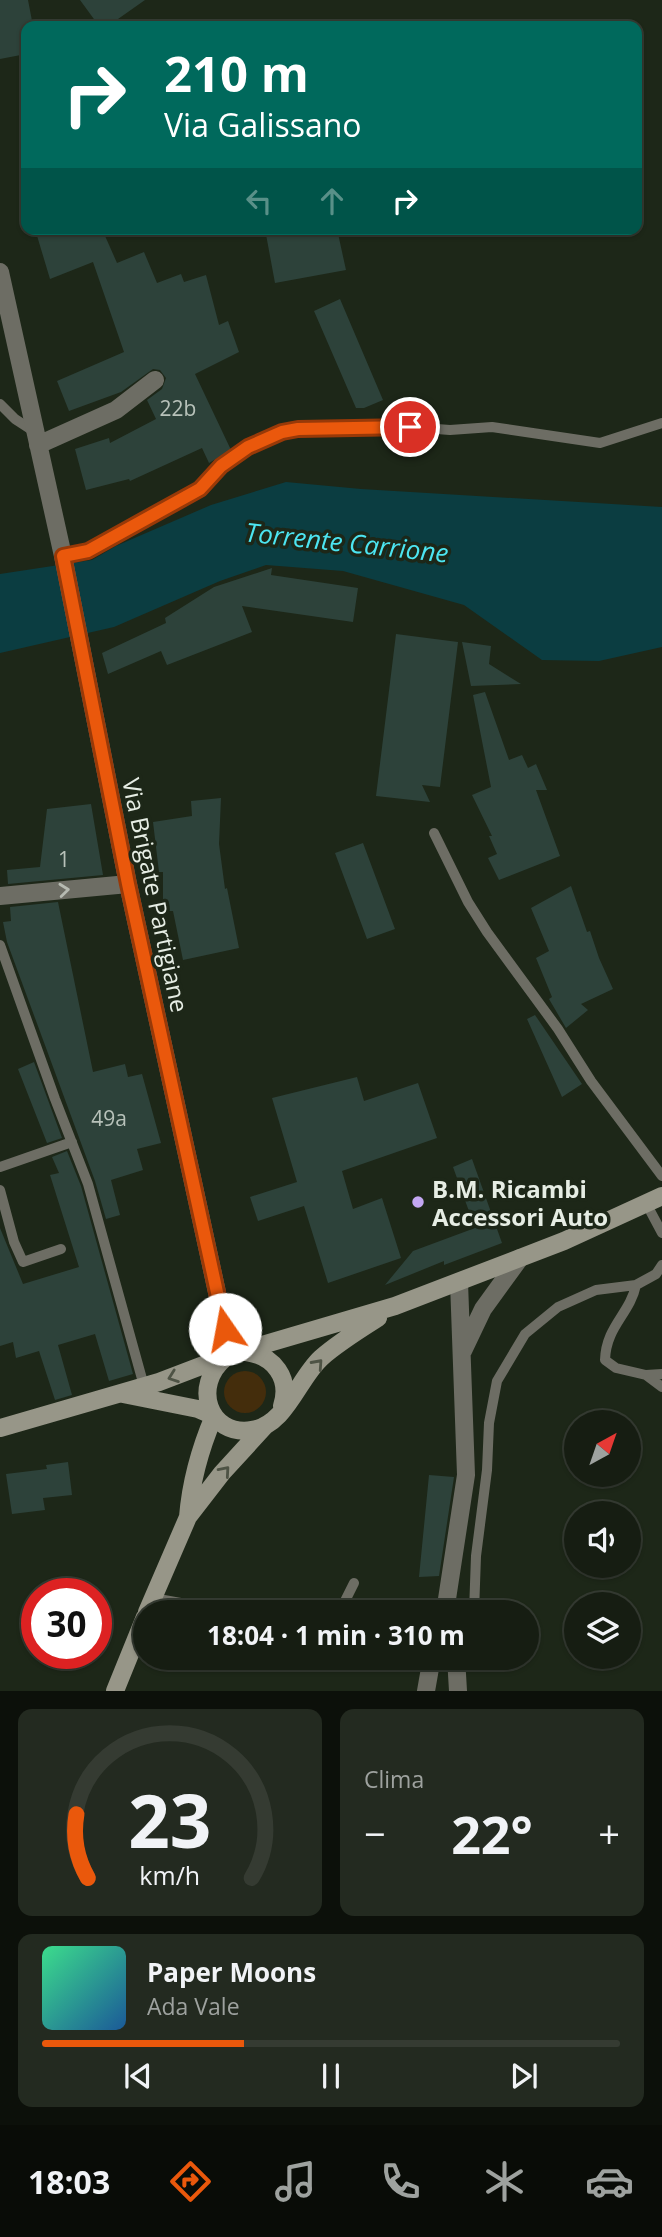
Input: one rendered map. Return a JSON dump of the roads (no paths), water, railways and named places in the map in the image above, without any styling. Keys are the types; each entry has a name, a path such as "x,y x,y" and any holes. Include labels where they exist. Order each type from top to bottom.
{"main road":[{"path":"0,1428 144,1386 235,1354 395,1306 564,1241 654,1199"},
{"path":"152,1600 188,1517 222,1473 270,1422 319,1360 395,1306"},
{"path":"120,1393 198,1409 215,1416 232,1429 243,1431 270,1422 285,1398 282,1375 268,1358 257,1353 235,1354 216,1365 207,1384 209,1406 215,1416"},
{"path":"188,1517 197,1461 215,1416"},
{"path":"115,1691 133,1647"}],"street":[{"name":"Via Brigate Partigiane","path":"0,272 58,531 128,884 225,1329 235,1354"},
{"path":"37,439 116,410 155,380"},
{"path":"0,896 128,884"},
{"path":"462,1354 483,1309 520,1258"},
{"path":"450,1600 466,1475 460,1282"},
{"path":"426,1691 430,1670"},
{"path":"458,1691 459,1670"}],"lane":[{"path":"0,404 37,439"},
{"path":"63,556 88,551 200,489 221,466 248,447 282,432 298,429 410,427 450,430 492,427 557,439 600,443 662,423"},
{"path":"435,833 468,902 558,1029 598,1091 662,1176"},
{"path":"0,945 88,1184 144,1386"},
{"path":"0,1167 72,1142"},
{"path":"0,1190 23,1262 61,1249"},
{"path":"654,1199 662,1233"},
{"path":"474,1600 489,1423 497,1381 525,1334 558,1307 596,1290 636,1285 656,1273 662,1265"},
{"path":"636,1285 634,1297 619,1317 605,1345 605,1360 616,1368 646,1375 662,1374"},
{"path":"646,1375 662,1387"},
{"path":"346,1600 354,1583"}],"water":[{"name":"Torrente Carrione","path":"286,482 662,507 662,647 599,661 542,660 464,605 343,571 266,565 220,581 114,627 0,653 0,574 92,560 116,546 211,505"}],"place":[{"name":"B.M. Ricambi Accessori Auto","path":"418,1202"}]}
